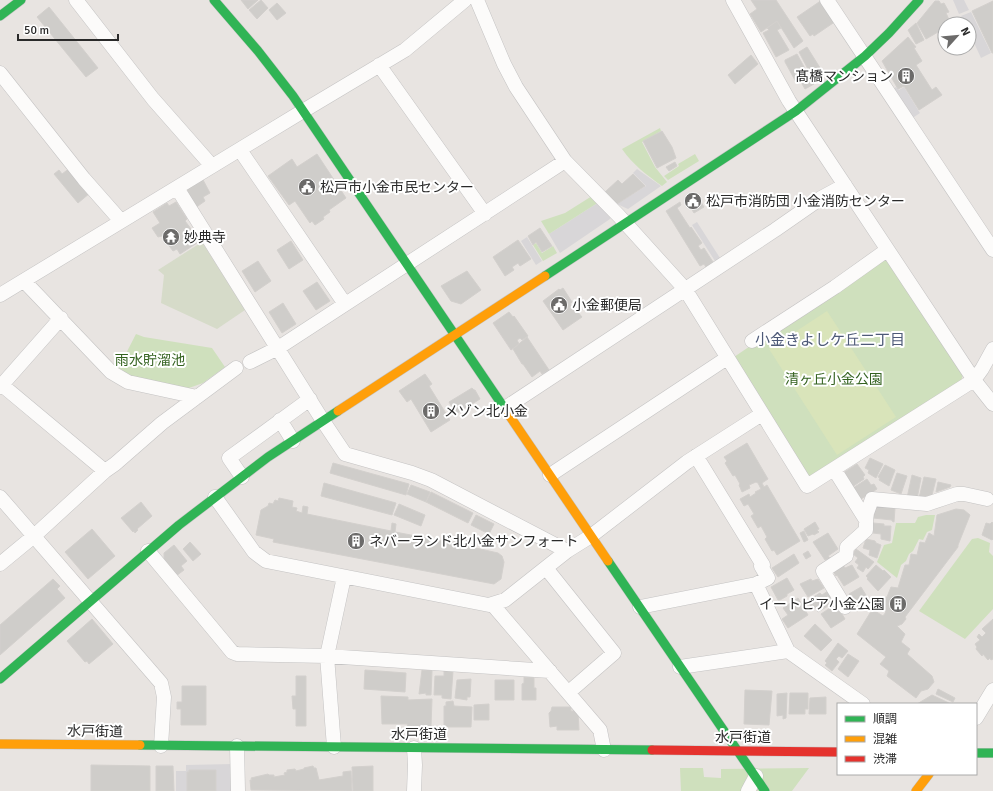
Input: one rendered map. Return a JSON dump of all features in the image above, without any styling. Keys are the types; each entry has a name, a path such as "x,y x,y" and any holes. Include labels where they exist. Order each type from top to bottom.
{"main road":[{"path":"0,16 21,0"},
{"path":"214,0 258,51 303,111 406,265 765,791"},
{"path":"0,679 148,551 242,477 323,421 796,110 840,77 864,56 920,0"},
{"name":"水戸街道","path":"0,744 837,752"},
{"path":"977,753 993,753"},
{"path":"916,791 928,775"}],"street":[{"path":"76,0 153,99 212,166"},
{"path":"0,296 405,50 465,0"},
{"path":"477,0 504,64 516,88 565,161 625,223 685,290 807,486 974,380 993,349"},
{"path":"733,0 789,101 974,380 993,404"},
{"path":"827,0 993,250"},
{"path":"379,65 485,214"},
{"path":"0,73 84,179 121,222"},
{"path":"240,150 345,304"},
{"path":"250,362 278,348 565,161"},
{"path":"504,408 685,290 804,209 845,185"},
{"path":"177,188 345,454 412,473 430,480 567,551"},
{"path":"752,341 835,287 887,250"},
{"path":"24,281 111,372 128,382 196,397"},
{"path":"61,318 1,386 105,471"},
{"path":"550,475 727,358"},
{"path":"0,564 34,536 105,471 115,464 162,422 236,368"},
{"path":"242,477 229,458 310,399"},
{"path":"215,497 254,552 266,561 492,604 505,600 567,551 591,536 665,477 762,414"},
{"path":"280,420 293,441"},
{"path":"640,607 756,584 768,578 761,566 762,565 696,456"},
{"path":"834,469 866,520"},
{"path":"845,607 823,571 846,556 847,547 866,530 867,513 872,499 927,504 957,494 964,494 987,500"},
{"path":"0,497 161,683 164,697 161,746"},
{"path":"148,551 232,652 237,654 327,656 550,672"},
{"path":"546,568 614,653 569,692"},
{"path":"334,747 327,656 344,577"},
{"path":"756,584 788,651 862,703"},
{"path":"492,604 600,730 604,750"},
{"path":"680,667 788,651"},
{"path":"977,716 993,690"},
{"path":"237,746 238,791"},
{"path":"414,748 414,791"},
{"path":"748,791 756,776"}],"shaded area":[{"path":"953,0 964,0 969,10 959,14"},
{"path":"971,12 973,16 961,16"},
{"path":"977,24 991,53 981,58 977,49"},
{"path":"896,87 899,90 904,87 920,113 911,119 893,89"},
{"path":"637,169 661,186 628,209 617,204 646,186 633,173"},
{"path":"599,202 612,214 610,219 560,253 549,234"},
{"path":"697,222 720,258 715,261 692,225"},
{"path":"527,237 542,261 536,265 521,241"},
{"path":"233,764 233,791 176,791 176,771 186,771 186,765"}],"green space":[{"path":"660,128 661,131 642,142 655,167 667,182 662,186 636,165 622,149"},
{"path":"695,154 699,161 668,180 664,176 679,166 678,164"},
{"path":"592,196 599,202 549,234 541,221 565,213"},
{"path":"202,242 245,310 217,329 161,303 164,275 158,270"},
{"path":"536,243 542,253 553,246 557,253 543,261 533,245"},
{"name":"清ヶ丘小金公園","path":"880,259 888,261 963,374 961,382 810,482 734,357"},
{"path":"827,311 896,417 837,455 769,349"},
{"name":"雨水貯溜池","path":"136,334 144,337 212,348 225,367 203,383 189,388 141,381 117,371"},
{"path":"935,515 932,530 927,532 923,540 919,539 913,551 901,565 897,578 877,562 884,545 892,543 896,523 915,523 918,517"},
{"path":"978,538 990,543 989,552 993,556 993,609 965,639 919,611 972,539"},
{"path":"680,768 703,768 704,777 721,778 721,769 809,768 792,791 681,791"}],"building":[{"path":"241,0 258,0 248,9"},
{"path":"261,0 268,8 257,19 249,10"},
{"path":"751,0 776,0 803,41 794,48 777,21 761,32 750,14 757,9"},
{"path":"822,0 836,21 814,36 813,34 810,36 797,17"},
{"path":"935,1 939,1 941,4 944,3 949,12 946,13 947,16 937,16 937,33 926,39 917,23"},
{"path":"993,1 993,53 977,22 977,16 974,16 972,11"},
{"path":"277,3 286,13 277,20 269,10"},
{"path":"49,7 98,68 86,77 37,17"},
{"path":"777,21 781,28 777,30 789,50 776,57 763,33 769,30 767,28"},
{"path":"916,23 924,40 916,44 908,30"},
{"name":"髙橋マンション","path":"908,37 916,47 914,48 922,61 916,65 932,90 936,87 942,95 919,110 904,86 898,89 882,61"},
{"path":"807,47 822,71 815,75 813,72 810,73 799,52"},
{"path":"797,54 809,76 796,82 785,60"},
{"path":"751,55 758,64 735,84 728,75"},
{"path":"810,77 814,84 805,89 801,82"},
{"path":"662,131 672,147 676,158 657,168 643,141"},
{"name":"松戸市小金市民センター","path":"317,154 346,198 329,210 330,212 323,217 324,219 315,225 312,221 310,223 295,201 289,205 268,176 292,159 297,167"},
{"path":"675,162 677,166 669,171 666,167"},
{"path":"70,168 90,193 78,203 54,174 59,170 62,174"},
{"path":"633,174 645,186 617,204 605,192 618,180 622,184"},
{"path":"202,178 210,193 203,197 205,201 195,208 186,194 188,186"},
{"path":"696,194 704,207 694,213 686,200"},
{"path":"176,202 187,219 185,221 200,241 180,254 177,249 173,251 167,243 171,241 169,239 165,240 162,236 158,237 152,228 160,223 153,212 167,203 169,206"},
{"path":"680,202 681,205 677,208 702,243 698,246 701,250 704,248 713,262 706,267 704,264 700,266 666,211"},
{"path":"540,228 552,246 542,252 536,242 533,245 528,236"},
{"path":"518,240 531,259 520,266 518,263 512,267 514,270 505,276 493,257"},
{"path":"291,241 303,260 289,269 277,250"},
{"path":"258,261 271,281 255,292 242,271"},
{"path":"467,271 481,290 461,304 451,301 441,286"},
{"path":"317,282 330,301 316,310 303,291"},
{"path":"563,288 572,302 570,304 582,317 563,330 543,301 559,289 560,290"},
{"path":"283,303 296,324 282,333 269,312"},
{"path":"509,312 513,317 514,316 528,336 522,340 520,338 517,340 519,344 511,350 493,323"},
{"path":"527,337 549,370 542,374 540,371 532,377 513,349"},
{"name":"メゾン北小金","path":"425,374 432,384 429,386 450,420 431,432 411,399 407,402 399,391"},
{"path":"472,388 475,390 480,399 456,414 449,402"},
{"path":"747,443 768,479 762,483 764,487 767,485 800,541 777,555 774,550 772,551 765,539 767,537 761,526 758,528 751,516 754,514 748,504 744,506 740,499 749,494 750,497 761,489 758,483 756,482 749,485 750,488 742,492 735,475 733,476 725,463 727,461 724,457"},
{"path":"870,458 883,464 876,478 868,473 869,470 865,468"},
{"path":"333,463 409,484 406,495 330,473"},
{"path":"857,464 865,475 863,477 864,479 852,487 843,473"},
{"path":"885,465 895,470 889,486 879,480 880,478 878,477"},
{"path":"897,473 907,476 901,494 891,490"},
{"path":"912,475 921,478 917,499 907,498"},
{"path":"924,477 936,479 932,495 919,498"},
{"path":"867,479 871,485 874,484 877,489 861,499 853,488"},
{"path":"938,482 951,485 950,487 936,492"},
{"path":"324,483 396,503 392,515 321,496"},
{"path":"411,485 430,492 426,502 407,494"},
{"path":"431,492 473,513 468,523 426,502"},
{"name":"ネバーランド北小金サンフォート","path":"279,498 293,501 292,507 297,508 296,511 302,513 303,506 308,507 307,514 391,531 392,523 396,524 395,532 453,543 454,539 456,539 455,545 465,547 466,539 469,539 467,546 498,553 502,556 504,562 501,579 494,584 273,542 274,539 256,535 261,510 268,506 269,503 273,504 275,500 278,501"},
{"path":"141,502 152,516 137,529 138,530 135,533 121,518"},
{"path":"399,504 425,515 421,526 394,515"},
{"path":"875,506 895,508 894,522 892,520 873,518"},
{"name":"イートピア小金公園","path":"956,509 964,510 970,515 958,547 905,617 906,619 902,624 897,626 905,634 901,642 910,649 907,654 932,676 934,682 928,689 921,691 916,698 887,676 889,671 880,664 886,657 857,634 870,613 875,611 883,616 886,612 879,609 883,598 887,597 891,587 898,588 905,565 909,565 911,554 917,555 920,542 925,543 929,533 934,536 937,515"},
{"path":"476,515 494,524 489,534 471,525"},
{"path":"815,522 819,532 808,536 804,529"},
{"path":"992,522 992,540 982,535 986,523 990,524"},
{"path":"873,523 891,526 890,541 881,539 881,534 873,533"},
{"path":"92,529 115,556 88,579 65,552"},
{"path":"804,531 808,540 804,542 800,533"},
{"path":"828,533 838,549 828,556 830,558 825,560 813,542"},
{"path":"866,539 875,541 881,545 877,558 869,555 870,550 863,548"},
{"path":"190,542 201,554 193,561 183,549"},
{"path":"174,545 187,561 181,566 184,570 176,576 164,562 164,553"},
{"path":"856,549 874,562 868,569 866,567 863,572 857,568 859,565 855,562 858,558 853,554"},
{"path":"808,551 811,556 806,559 803,554"},
{"path":"794,554 799,563 778,577 772,568"},
{"path":"843,565 845,568 852,565 859,577 844,586 833,571"},
{"path":"876,565 891,577 878,591 866,576"},
{"path":"787,578 794,590 787,594 787,596 778,600 771,587"},
{"path":"53,579 60,586 57,589 65,598 0,655 0,625"},
{"path":"811,579 812,581 818,579 824,588 808,597 800,584"},
{"path":"861,587 869,600 863,607 855,610 850,602 853,600 849,594"},
{"path":"828,591 833,598 831,600 833,603 818,612 815,608 813,609 807,601 820,593 822,595"},
{"path":"798,598 808,615 788,628 782,619 788,615 783,608"},
{"path":"836,604 845,619 831,628 821,614"},
{"path":"92,619 113,644 89,664 87,661 85,662 67,641"},
{"path":"993,619 993,659 991,660 990,658 988,660 976,649 977,647 975,644 980,640 977,637 979,634 982,637 986,633 982,629"},
{"path":"815,624 832,640 821,651 804,636"},
{"path":"838,643 848,651 842,658 839,656 836,659 839,662 832,671 825,665 827,663 825,661"},
{"path":"848,654 859,661 848,677 838,669"},
{"path":"365,670 406,673 405,692 364,689"},
{"path":"422,670 432,671 431,695 426,695 426,693 419,694"},
{"path":"444,671 453,671 451,699 442,698 442,695 434,695 435,676 444,676"},
{"path":"296,676 306,676 306,726 296,726 296,709 293,709 292,696 296,696"},
{"path":"524,677 534,678 536,700 522,700 522,684 524,683"},
{"path":"471,679 470,697 467,697 467,700 455,698 457,680"},
{"path":"495,680 514,680 514,700 495,700"},
{"path":"182,686 206,686 206,725 181,725 181,709 177,709 177,702 182,702"},
{"path":"938,689 955,698 953,702 936,694"},
{"path":"745,690 772,691 769,725 744,724"},
{"path":"787,693 786,718 783,719 783,715 777,716 777,694"},
{"path":"790,693 808,693 808,709 805,709 805,714 789,714"},
{"path":"932,695 949,703 919,703"},
{"path":"381,696 408,697 408,700 432,699 431,726 408,727 407,724 382,724"},
{"path":"826,697 826,714 809,714 810,698"},
{"path":"453,701 454,706 472,707 471,727 444,727 444,706 446,706 446,702"},
{"path":"489,704 489,720 474,720 474,705"},
{"path":"552,707 571,707 571,711 578,711 579,730 557,730 557,726 550,727 549,713"},
{"path":"91,765 150,766 150,791 91,791"},
{"path":"156,766 173,766 174,791 156,791"},
{"path":"313,766 316,768 319,780 343,776 343,772 351,771 352,791 251,790 251,778 268,774 274,775 274,777 285,775 284,773 287,772 287,770 295,769 296,771"},
{"path":"373,766 373,791 353,791 352,767"},
{"path":"189,770 216,770 216,791 187,791 187,772 189,772"}],"traffic: fast":[{"path":"0,16 21,0"},
{"path":"214,0 258,51 293,96 507,412"},
{"path":"545,276 796,111 865,56 889,33 919,0"},
{"path":"0,679 179,525 268,457 338,411"},
{"path":"608,561 765,791"},
{"path":"140,745 652,750"},
{"path":"977,753 993,753"}],"traffic: slow":[{"path":"338,411 545,276"},
{"path":"507,412 608,561"},
{"path":"0,744 140,745"},
{"path":"916,791 928,775"}],"traffic: jam":[{"path":"652,750 837,752"}],"place":[{"name":"髙橋マンション","path":"906,76"},
{"name":"松戸市小金市民センター","path":"307,187"},
{"name":"松戸市消防団 小金消防センター","path":"693,201"},
{"name":"妙典寺","path":"171,237"},
{"name":"小金郵便局","path":"559,305"},
{"name":"メゾン北小金","path":"431,411"},
{"name":"ネバーランド北小金サンフォート","path":"356,541"},
{"name":"イートピア小金公園","path":"898,604"}],"district":[{"name":"小金きよしケ丘二丁目","path":"830,340"}]}
